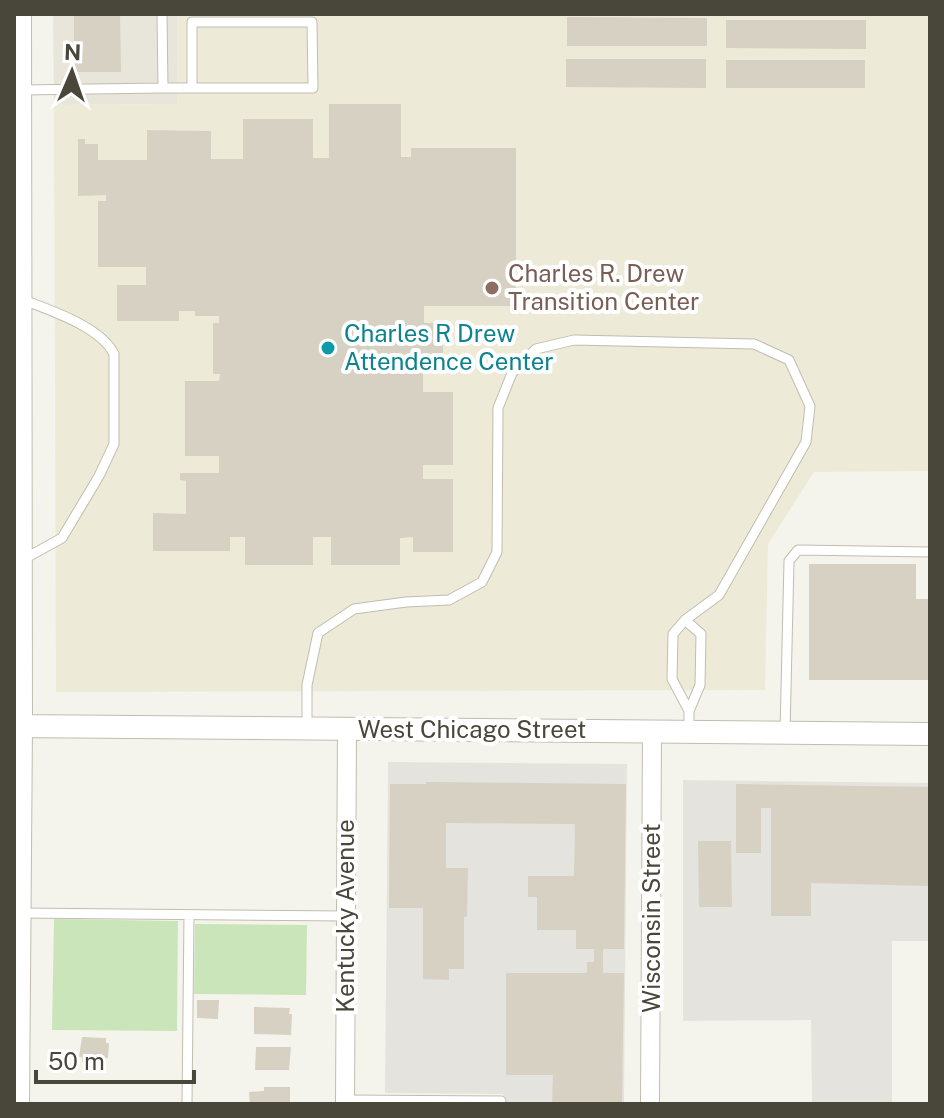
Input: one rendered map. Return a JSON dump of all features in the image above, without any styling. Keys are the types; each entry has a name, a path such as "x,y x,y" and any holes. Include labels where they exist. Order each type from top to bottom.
{"street":[{"path":"17,1089 20,913 18,591 21,561 18,464 21,299 17,215 20,14"},
{"name":"West Chicago Street","path":"18,726 652,731 689,721 785,732 930,734"},
{"name":"Kentucky Avenue","path":"345,1102 347,729"},
{"name":"Wisconsin Street","path":"650,1104 652,731"}],"lane":[{"path":"162,14 163,88"},
{"path":"21,90 313,88 312,22 192,22 192,87"},
{"path":"21,299 72,319 110,345 114,354 114,444 62,538 21,561"},
{"path":"307,729 307,685 318,633 354,609 449,600 482,582 497,552 498,408 512,373 536,349 574,340 754,344 789,360 810,406 806,442 719,595 685,620 673,634 672,679 689,721"},
{"path":"785,732 789,561 798,550 930,552"},
{"path":"685,620 701,634 700,685 689,721"},
{"path":"20,913 346,916"},
{"path":"187,1104 189,915"},
{"path":"345,1102 501,1101"}],"shaded area":[{"path":"53,14 177,14 178,104 54,105"},
{"name":"Charles R. Drew Transition Center","path":"177,14 930,14 930,471 814,472 768,544 765,690 56,692 54,105 177,104"},
{"path":"388,762 627,764 624,1104 503,1104 503,1094 385,1093"},
{"path":"683,780 930,783 930,941 892,941 892,1102 812,1102 811,1020 683,1021"}],"green space":[{"path":"54,919 178,921 177,1031 52,1030"},
{"path":"195,924 307,925 306,995 194,994"}],"building":[{"path":"74,14 120,14 121,72 74,72"},
{"path":"567,17 707,18 707,46 567,46"},
{"path":"726,20 866,20 866,49 726,48"},
{"path":"566,59 706,59 706,88 566,87"},
{"path":"726,60 865,60 865,88 726,88"},
{"name":"Charles R Drew Attendence Center","path":"329,104 401,104 401,157 411,157 411,148 516,148 516,306 424,306 424,323 443,323 443,372 423,372 423,392 453,392 453,465 423,465 423,479 453,479 453,552 413,552 413,537 400,538 400,565 331,565 331,537 313,537 313,565 245,565 245,537 230,537 230,551 153,551 153,513 186,514 186,481 180,480 180,473 219,473 219,456 185,456 185,381 219,381 220,374 213,374 213,323 219,323 219,316 195,316 195,311 179,311 179,321 117,321 117,285 146,285 146,267 98,267 98,201 106,201 106,195 78,196 78,139 85,139 85,144 98,144 98,160 147,160 147,130 211,131 211,159 243,159 243,119 313,119 313,158 329,158"},
{"path":"809,564 916,564 916,599 930,599 930,680 809,680"},
{"path":"390,784 626,784 624,949 603,949 603,973 624,973 622,1104 552,1104 553,1075 506,1075 506,973 587,973 587,962 594,962 594,949 576,949 576,930 537,930 537,897 528,897 528,876 574,876 575,824 446,823 446,868 468,868 464,969 449,969 449,980 423,979 423,908 389,908"},
{"path":"736,784 930,787 930,886 811,883 811,916 771,916 771,808 761,808 761,853 736,853"},
{"path":"698,841 731,841 732,907 699,907"},
{"path":"197,1000 219,1000 218,1019 197,1018"},
{"path":"254,1007 290,1008 291,1035 254,1034"},
{"path":"82,1037 106,1038 106,1043 109,1043 105,1063 82,1062 82,1057 79,1057"},
{"path":"256,1047 291,1047 289,1070 255,1070"},
{"path":"264,1087 290,1087 290,1104 250,1104 249,1092 264,1091"}],"place":[{"name":"Charles R. Drew Transition Center","path":"492,288"},
{"name":"Charles R Drew Attendence Center","path":"328,348"}]}
